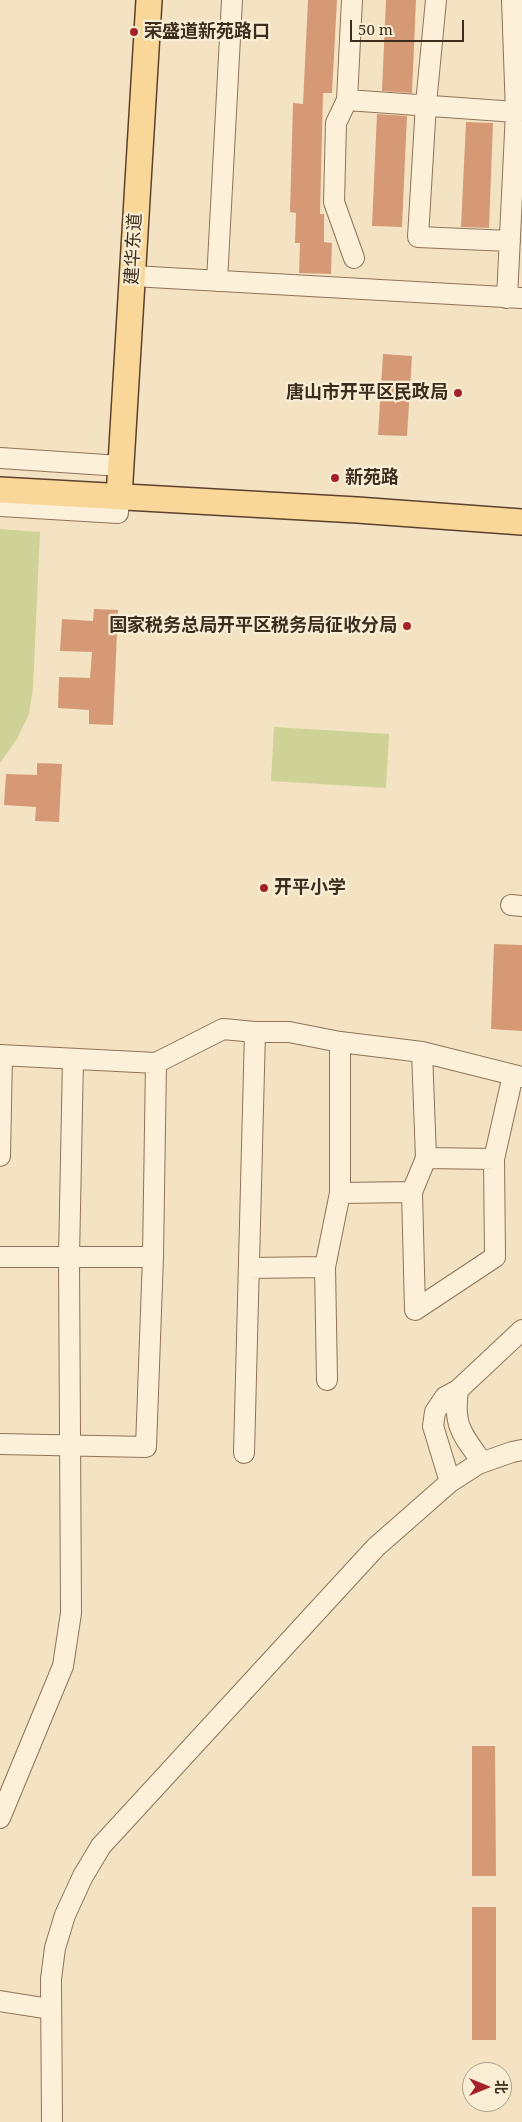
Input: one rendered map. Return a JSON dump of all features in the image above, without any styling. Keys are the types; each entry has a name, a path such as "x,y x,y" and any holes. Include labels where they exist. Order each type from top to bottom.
{"main road":[{"name":"建华东道","path":"120,481 149,0"},
{"path":"0,474 362,494 522,506"},
{"path":"0,490 120,481 347,509 522,522"}],"street":[{"path":"217,281 232,0"},
{"path":"352,0 347,100 336,123 334,202 354,258"},
{"path":"436,0 426,104 418,237 510,241"},
{"path":"133,276 514,298 510,241 516,112 512,0"},
{"path":"347,100 426,104 516,112"},
{"path":"0,458 120,481 118,513 0,506"},
{"path":"0,1156 1,1055 156,1063 224,1029 255,1032 289,1032 340,1042 422,1052 517,1076 494,1159 496,1257 415,1310 412,1192 426,1158 422,1052"},
{"path":"244,1453 255,1032"},
{"path":"327,1380 324,1267 340,1193 340,1042"},
{"path":"0,1818 63,1666 68,1645 71,1613 69,1258 73,1059"},
{"path":"0,1444 146,1447 153,1257 156,1063"},
{"path":"426,1158 494,1159"},
{"path":"340,1193 412,1192"},
{"path":"0,1257 153,1257"},
{"path":"249,1268 324,1267"},
{"path":"450,1482 433,1426 435,1412 445,1397 458,1390 522,1330"},
{"path":"458,1390 456,1414 458,1425 482,1462"},
{"path":"52,2122 50,1978 62,1924 83,1876 101,1846 376,1547 450,1482 482,1462 522,1450"},
{"path":"0,2001 50,2010"}],"green space":[{"path":"0,529 40,532 33,688 29,714 17,739 0,763"},
{"path":"274,727 389,734 386,788 271,781"}],"building":[{"path":"308,0 337,0 332,93 323,93 320,214 324,214 324,242 332,243 331,274 299,273 300,243 295,243 296,213 290,212 293,103 303,104"},
{"path":"386,0 416,0 412,93 382,91"},
{"path":"377,114 407,116 402,227 372,226"},
{"path":"466,122 493,123 489,228 461,227"},
{"path":"383,354 412,356 407,436 378,435"},
{"path":"94,609 118,610 113,725 89,724 89,710 58,708 59,677 90,678 92,652 60,651 62,619 93,621"},
{"path":"37,763 62,764 59,822 35,821 36,807 4,805 6,774 37,775"},
{"path":"494,944 522,945 522,1031 491,1029"},
{"path":"472,1746 495,1746 496,1876 472,1876"},
{"path":"472,1907 496,1907 496,2040 472,2040"}],"place":[{"name":"荣盛道新苑路口","path":"134,32"},
{"name":"唐山市开平区民政局","path":"458,393"},
{"name":"新苑路","path":"335,478"},
{"name":"国家税务总局开平区税务局征收分局","path":"407,626"},
{"name":"开平小学","path":"264,888"}]}
